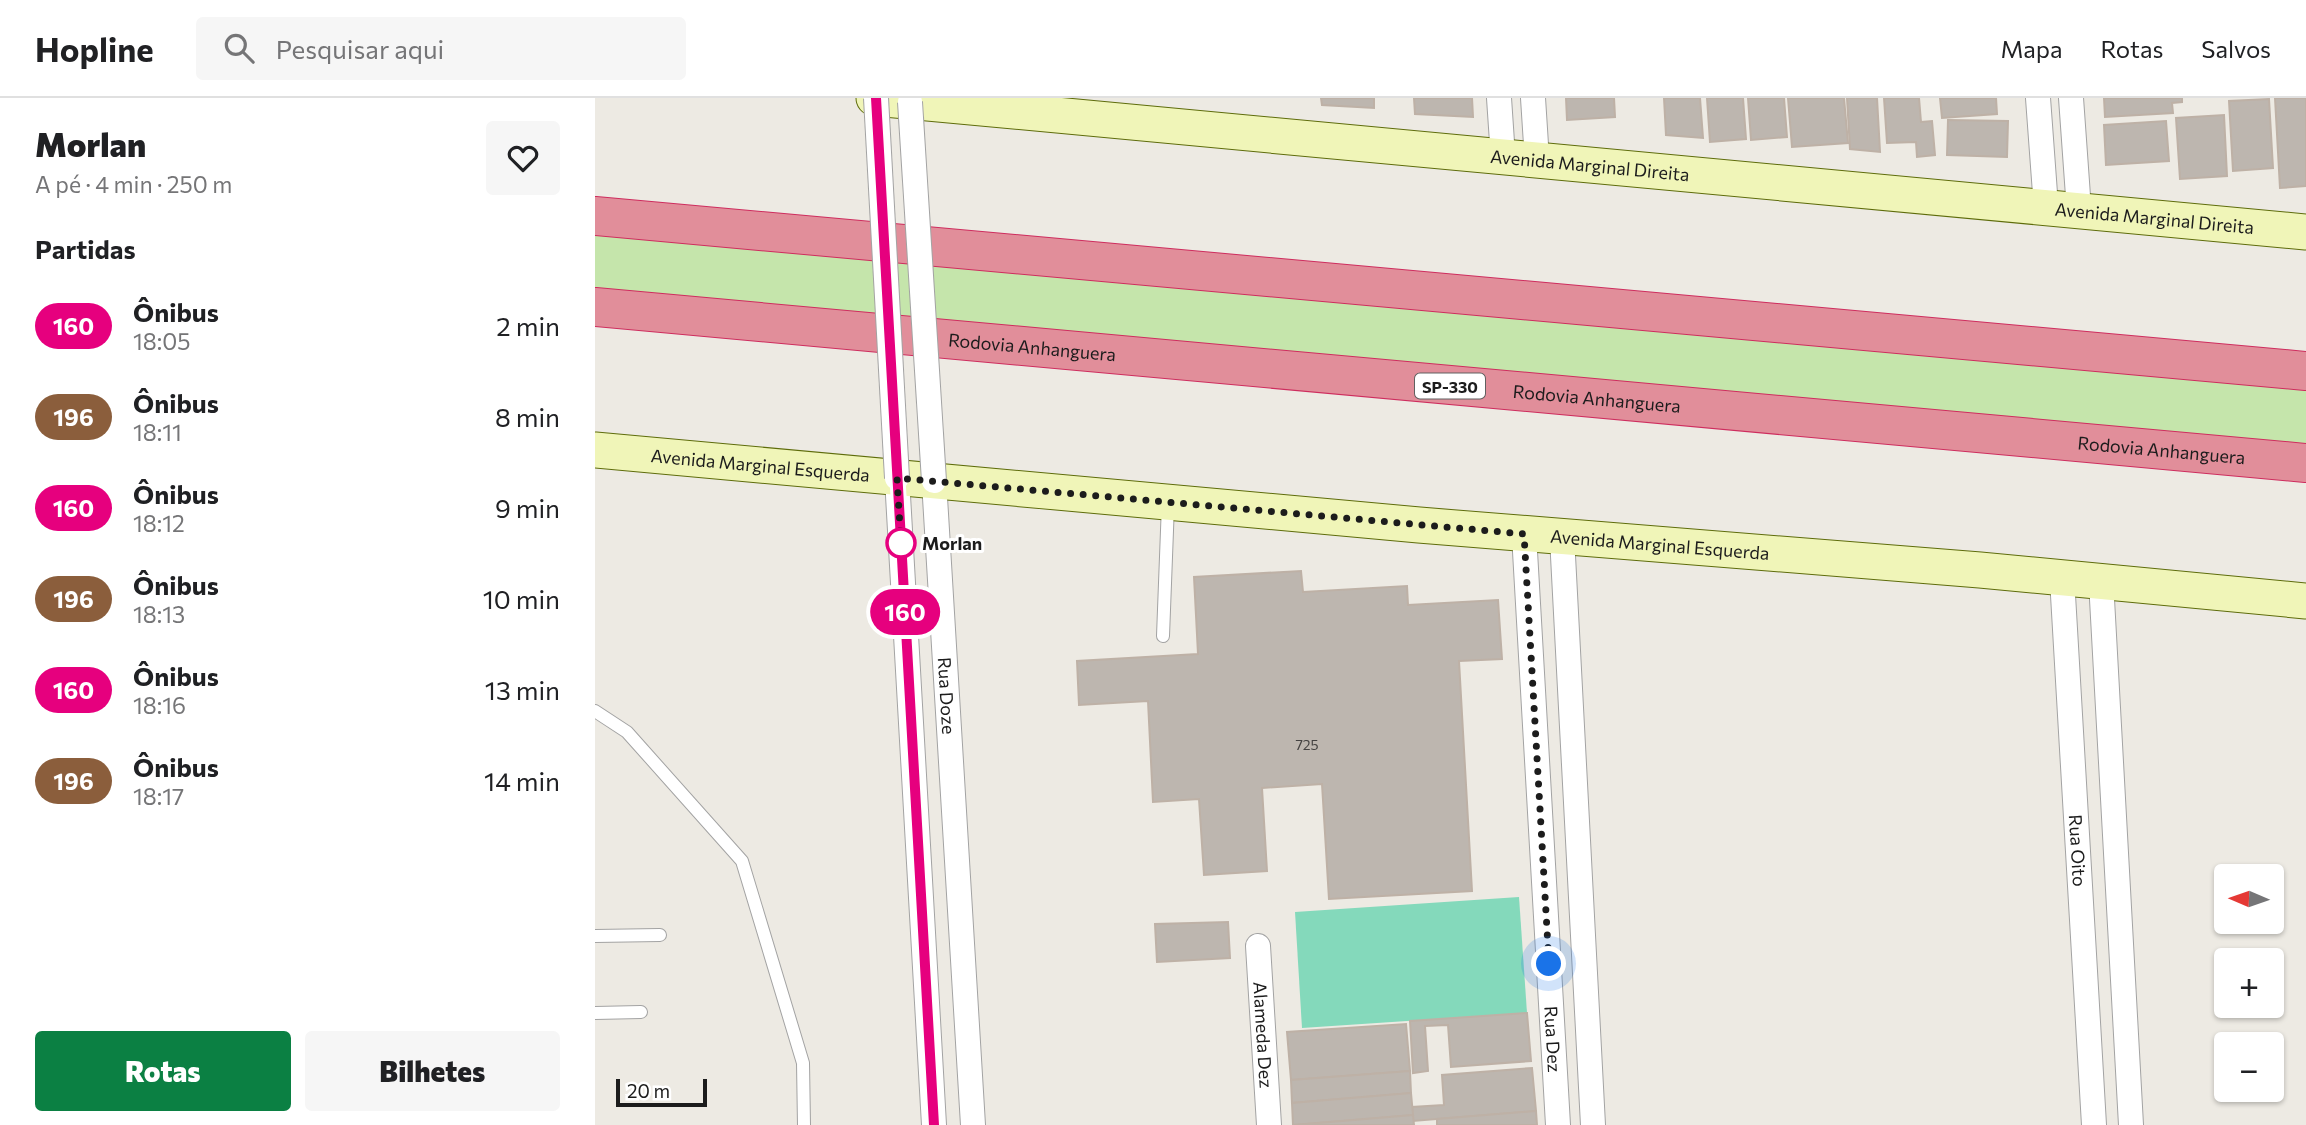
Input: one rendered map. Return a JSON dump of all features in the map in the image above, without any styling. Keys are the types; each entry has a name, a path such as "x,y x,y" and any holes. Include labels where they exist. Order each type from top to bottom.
{"highway":[{"path":"595,216 2306,372"},
{"name":"Rodovia Anhanguera","path":"595,307 2306,463"}],"main road":[{"name":"Avenida Marginal Direita","path":"875,98 2306,232"},
{"name":"Avenida Marginal Esquerda","path":"595,450 1168,503 2306,601"}],"street":[{"path":"875,98 934,1125"},
{"path":"1499,98 1520,158"},
{"path":"1520,158 1533,98"},
{"path":"2038,98 2062,208"},
{"path":"2062,208 2071,98"},
{"name":"Rua Doze","path":"910,100 972,1125"},
{"name":"Rua Dez","path":"1524,534 1558,1125"},
{"name":"Rua Dez","path":"1562,537 1593,1125"},
{"name":"Rua Oito","path":"2062,578 2094,1125"},
{"path":"2101,582 2131,1125"},
{"name":"Alameda Dez","path":"1258,946 1269,1125"}],"lane":[{"path":"1163,636 1168,503"},
{"path":"595,711 627,732 743,861 803,1063 804,1125"},
{"path":"595,936 660,935"},
{"path":"595,1013 641,1012"}],"green space":[{"path":"595,234 2306,390 2306,445 595,289"},
{"path":"1519,897 1527,1013 1302,1028 1295,912"}],"building":[{"path":"1321,98 1374,98 1374,108 1322,105"},
{"path":"1414,98 1472,98 1473,117 1415,114"},
{"path":"1566,98 1614,98 1615,117 1567,120"},
{"path":"1664,98 1700,98 1703,138 1666,135"},
{"path":"1707,98 1743,98 1746,139 1710,142"},
{"path":"1748,98 1784,98 1787,137 1751,140"},
{"path":"1788,98 1844,98 1848,143 1792,147"},
{"path":"1847,98 1877,98 1880,152 1850,149"},
{"path":"1884,98 1919,98 1921,122 1932,121 1935,155 1917,157 1916,142 1887,143"},
{"path":"1940,98 1996,98 1997,114 1942,118"},
{"path":"2104,98 2182,98 2182,102 2172,103 2173,113 2105,117"},
{"path":"2275,98 2306,98 2306,186 2280,188"},
{"path":"2269,99 2273,168 2233,171 2229,101"},
{"path":"2224,115 2227,176 2180,179 2176,118"},
{"path":"1948,120 2008,121 2007,157 1947,155"},
{"path":"2166,121 2169,161 2106,165 2104,125"},
{"path":"1301,571 1303,592 1407,586 1408,605 1498,600 1502,659 1459,661 1472,891 1329,899 1322,784 1262,788 1267,871 1204,875 1199,799 1153,802 1148,701 1079,705 1077,661 1198,654 1194,577"},
{"path":"1228,922 1230,958 1157,962 1155,924"},
{"path":"1527,1013 1531,1061 1451,1067 1448,1025 1425,1026 1428,1071 1413,1073 1410,1021"},
{"path":"1406,1024 1410,1071 1291,1080 1287,1032"},
{"path":"1532,1068 1536,1111 1413,1121 1412,1107 1444,1105 1442,1075"},
{"path":"1410,1071 1411,1093 1292,1103 1291,1080"},
{"path":"1411,1093 1413,1115 1293,1125 1292,1103"},
{"path":"1536,1111 1537,1125 1437,1125 1437,1119"},
{"path":"1413,1115 1414,1125 1295,1125"}],"bus line":[{"name":"160","path":"876,98 934,1125"}],"place":[{"name":"Morlan","path":"901,543"}],"route":[{"path":"901,543 897,478 1524,534 1549,964"}]}
